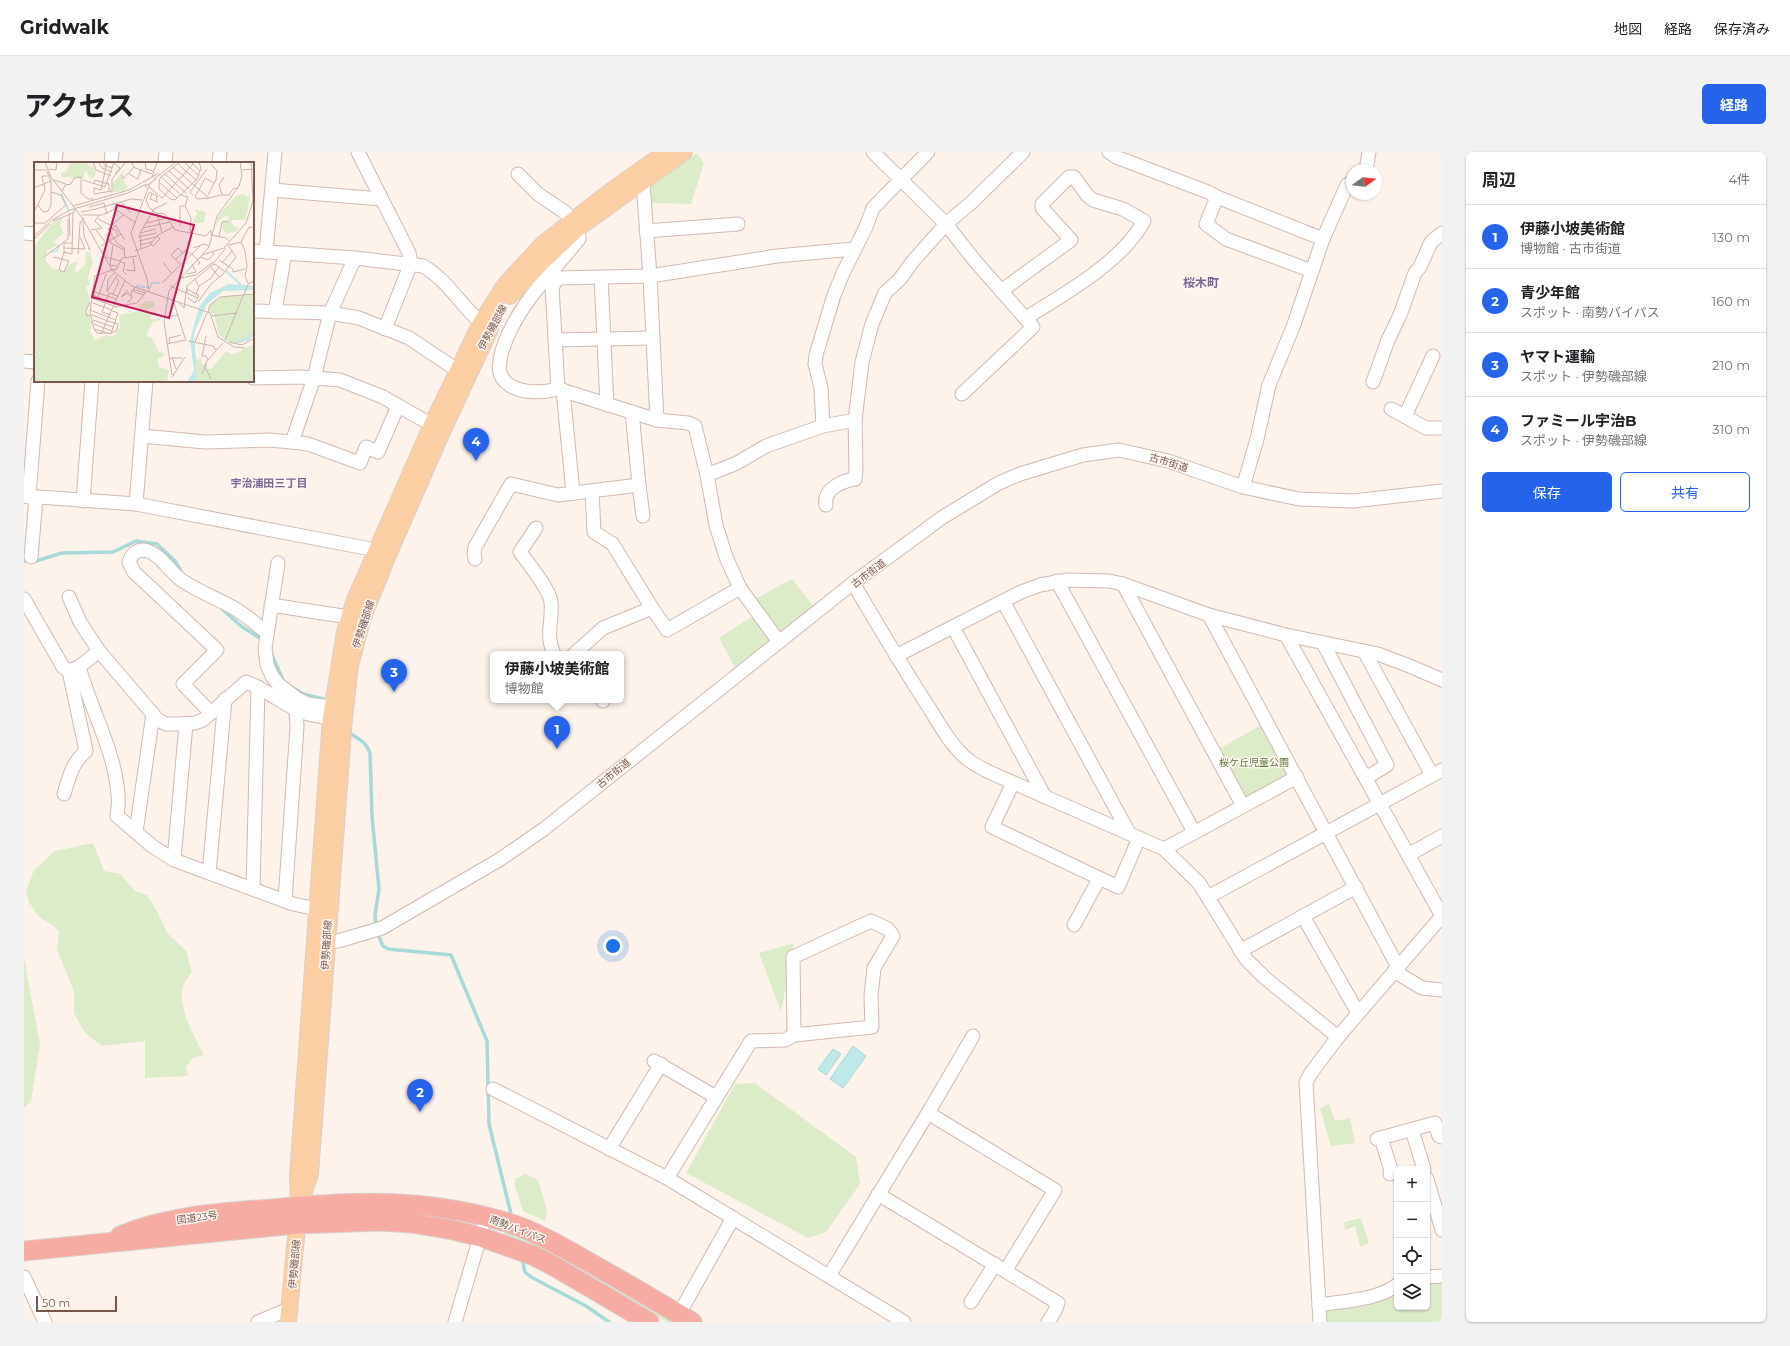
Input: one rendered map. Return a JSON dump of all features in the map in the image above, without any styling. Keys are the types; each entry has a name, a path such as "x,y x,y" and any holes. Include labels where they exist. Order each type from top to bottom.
{"highway":[{"name":"南勢バイパス","path":"298,1215 380,1202 411,1203 443,1207 485,1216 503,1221 528,1231 562,1247 686,1318"},
{"name":"南勢バイパス","path":"298,1215 411,1223 481,1237 532,1255 552,1265 642,1320"},
{"name":"国道23号","path":"24,1251 98,1244 298,1215"}],"main road":[{"name":"伊勢磯部線","path":"320,942 317,909 332,712 338,670 349,617 442,432 491,326 511,293 540,264 575,225 666,152"},
{"name":"伊勢磯部線","path":"289,1316 298,1215 298,1176 320,942 350,666 382,553 432,425 481,323 505,285 543,244 643,183 684,152"}],"street":[{"path":"55,162 56,152"},
{"path":"111,162 112,152"},
{"path":"165,162 166,152"},
{"path":"275,152 272,190 260,251 411,263 423,266 432,271 471,315 481,323"},
{"path":"358,152 409,253 411,263 385,329"},
{"path":"873,152 946,224 975,261 1033,327 962,394"},
{"path":"823,426 821,388 815,364 816,354 834,295 854,249 866,227 872,208 900,178 928,152"},
{"path":"826,505 826,496 829,493 843,481 855,479 855,420 862,362 872,324 885,293 900,279 916,257 946,224 972,202 1023,152"},
{"path":"1367,164 1369,152"},
{"path":"1112,153 1116,158 1208,192 1216,197 1323,239"},
{"path":"518,174 538,194 566,212 575,225 579,239 539,284 508,333 499,364 501,377 509,386 515,389 523,391 561,390 657,420 688,423 695,426 707,475 716,525 726,557 740,588 779,642"},
{"path":"1002,291 1071,240 1042,208 1042,204 1069,178 1074,177 1087,195 1094,200 1123,208 1144,222 1126,246 1105,264 1077,286 1026,318"},
{"path":"643,183 650,276 657,420"},
{"path":"1243,487 1257,439 1269,385 1293,327 1323,239 1346,187"},
{"path":"272,190 381,199"},
{"path":"1216,197 1206,224 1226,239 1312,271"},
{"path":"646,231 738,224"},
{"path":"24,233 34,234"},
{"path":"1373,382 1415,273 1420,267 1431,242 1442,233"},
{"path":"573,493 555,340 552,287 558,278 650,276 777,256 854,249"},
{"path":"275,312 285,253"},
{"path":"292,442 314,378 330,313 355,258"},
{"path":"601,277 607,405"},
{"path":"254,312 330,313 359,318 409,338 458,370"},
{"path":"555,340 653,338"},
{"path":"1404,416 1433,356"},
{"path":"24,361 34,362"},
{"path":"254,378 314,378 340,380 383,397 432,425"},
{"path":"31,557 30,497 38,382"},
{"path":"83,501 92,382"},
{"path":"136,504 146,382"},
{"path":"142,436 205,442 269,440 292,442 308,444 360,463 366,447 378,452 398,406"},
{"path":"1391,409 1426,428 1442,428"},
{"path":"632,412 643,516"},
{"path":"707,475 737,463 766,446 823,426 855,420"},
{"name":"古市街道","path":"320,942 338,940 382,928 499,860 544,829 853,583 943,517 999,483 1020,474 1083,455 1119,450 1136,452 1168,461 1243,487 1282,497 1331,501 1384,498 1442,491"},
{"path":"475,559 475,547 511,484 558,495 639,485"},
{"path":"592,491 594,532 610,542 667,630 740,588"},
{"path":"30,497 136,504 382,553"},
{"path":"536,528 520,552 550,596 552,617 548,636 553,651"},
{"path":"211,713 183,684 217,650 134,572 129,562 131,556 136,551 141,550 157,556 180,580 234,608 267,633"},
{"path":"278,563 265,648 267,665 278,684 296,698 308,704 332,712"},
{"path":"896,656 1003,601 1040,585 1057,581 1090,580 1123,584 1209,614 1286,635 1378,654 1412,666 1442,680"},
{"path":"1057,581 1194,832"},
{"path":"853,583 896,656 956,749 976,766 1164,849 1199,882 1246,959 1265,978 1338,1038"},
{"path":"1123,584 1243,806"},
{"path":"69,597 80,622 99,651 158,720 166,724 186,724 203,720 246,682 258,687 296,709 314,715 332,712"},
{"path":"24,600 63,667 74,669 99,651"},
{"path":"1003,601 1134,836 1118,887 992,827 1013,783"},
{"path":"271,605 349,617"},
{"path":"577,651 603,628 652,608"},
{"path":"1209,614 1356,887 1396,969 1422,988 1442,990"},
{"path":"953,627 1045,797"},
{"path":"1286,635 1442,916 1338,1038 1311,1073 1306,1082 1320,1322"},
{"path":"1324,643 1387,765 1366,778"},
{"path":"1208,897 1327,834 1437,773 1364,651"},
{"path":"64,794 70,771 79,757 86,751 74,669"},
{"path":"74,669 86,692 110,753 119,796 117,816 161,853 174,860 285,901 317,909"},
{"path":"253,889 258,687"},
{"path":"209,873 225,699"},
{"path":"285,901 297,727 296,709"},
{"path":"136,832 153,714"},
{"path":"174,860 186,724"},
{"path":"1164,849 1297,777"},
{"path":"1408,855 1442,836"},
{"path":"1074,925 1099,879"},
{"path":"1240,951 1356,887"},
{"path":"1303,916 1358,1014"},
{"path":"667,1178 751,1041 785,1040 794,1035 872,1027 872,980 874,968 893,936 888,929 871,921 798,953 793,957 794,1035"},
{"path":"828,1276 928,1113 973,1036"},
{"path":"609,1149 658,1062 716,1097"},
{"path":"493,1089 667,1178 904,1322"},
{"path":"928,1113 1055,1190 1001,1267 971,1302"},
{"path":"1390,1174 1391,1170 1379,1139 1435,1123 1439,1136 1442,1137"},
{"path":"1412,1130 1423,1166"},
{"path":"1433,1186 1442,1230"},
{"path":"878,1194 1001,1267 1058,1303 1048,1322"},
{"path":"455,1322 481,1237 485,1216"},
{"path":"686,1318 733,1218"},
{"path":"1430,1278 1442,1276"},
{"path":"24,1277 44,1322"},
{"path":"1319,1305 1355,1300 1390,1291 1394,1288"},
{"path":"258,1322 289,1316"}],"green space":[{"path":"697,153 704,163 691,204 649,203 648,188"},
{"path":"792,579 814,607 779,632 755,599"},
{"path":"756,614 770,640 735,668 719,638"},
{"name":"桜ケ丘児童公園","path":"1263,724 1288,770 1285,776 1247,797 1243,795 1217,750"},
{"path":"93,843 104,871 120,874 135,891 147,895 158,913 167,933 186,951 192,972 183,986 182,1003 184,1012 204,1055 193,1058 186,1067 188,1076 145,1078 145,1041 102,1046 85,1033 74,1013 74,991 57,950 59,932 54,926 39,917 29,902 26,891 34,870 55,851"},
{"path":"794,943 781,1012 759,953"},
{"path":"24,957 40,1045 31,1101 24,1108"},
{"path":"755,1083 856,1157 860,1184 826,1232 808,1238 686,1173 735,1084"},
{"path":"1329,1104 1335,1121 1350,1118 1355,1143 1331,1146 1320,1108"},
{"path":"525,1174 538,1180 547,1211 545,1221 523,1211 515,1186 515,1179"},
{"path":"1361,1218 1369,1243 1360,1247 1355,1226 1345,1230 1344,1222"},
{"path":"506,1232 555,1253 675,1322 666,1322 610,1289 506,1236 504,1234"},
{"path":"1442,1282 1442,1322 1323,1322 1325,1308 1394,1292 1394,1310 1430,1310 1430,1283"}],"water":[{"path":"853,1046 866,1056 843,1088 830,1079"},
{"path":"833,1049 841,1054 826,1075 818,1069"}],"waterway":[{"path":"24,561 36,561 62,553 113,552 136,541 157,544 175,561 181,571"},
{"path":"222,609 241,626 258,637"},
{"path":"271,653 284,682 303,694 324,699"},
{"path":"351,734 365,744 370,753 372,816 379,889 375,915 376,926"},
{"path":"377,932 383,946 388,949 451,955 487,1041 489,1124 512,1218"},
{"path":"522,1258 525,1272 531,1277 586,1306 609,1322"}],"place":[{"name":"ファミール宇治B","path":"476,461"},
{"name":"ヤマト運輸","path":"394,692"},
{"name":"伊藤小坡美術館","path":"557,749"},
{"name":"青少年館","path":"420,1112"}],"district":[{"name":"桜木町","path":"1201,283"},
{"name":"宇治浦田三丁目","path":"269,483"}]}
